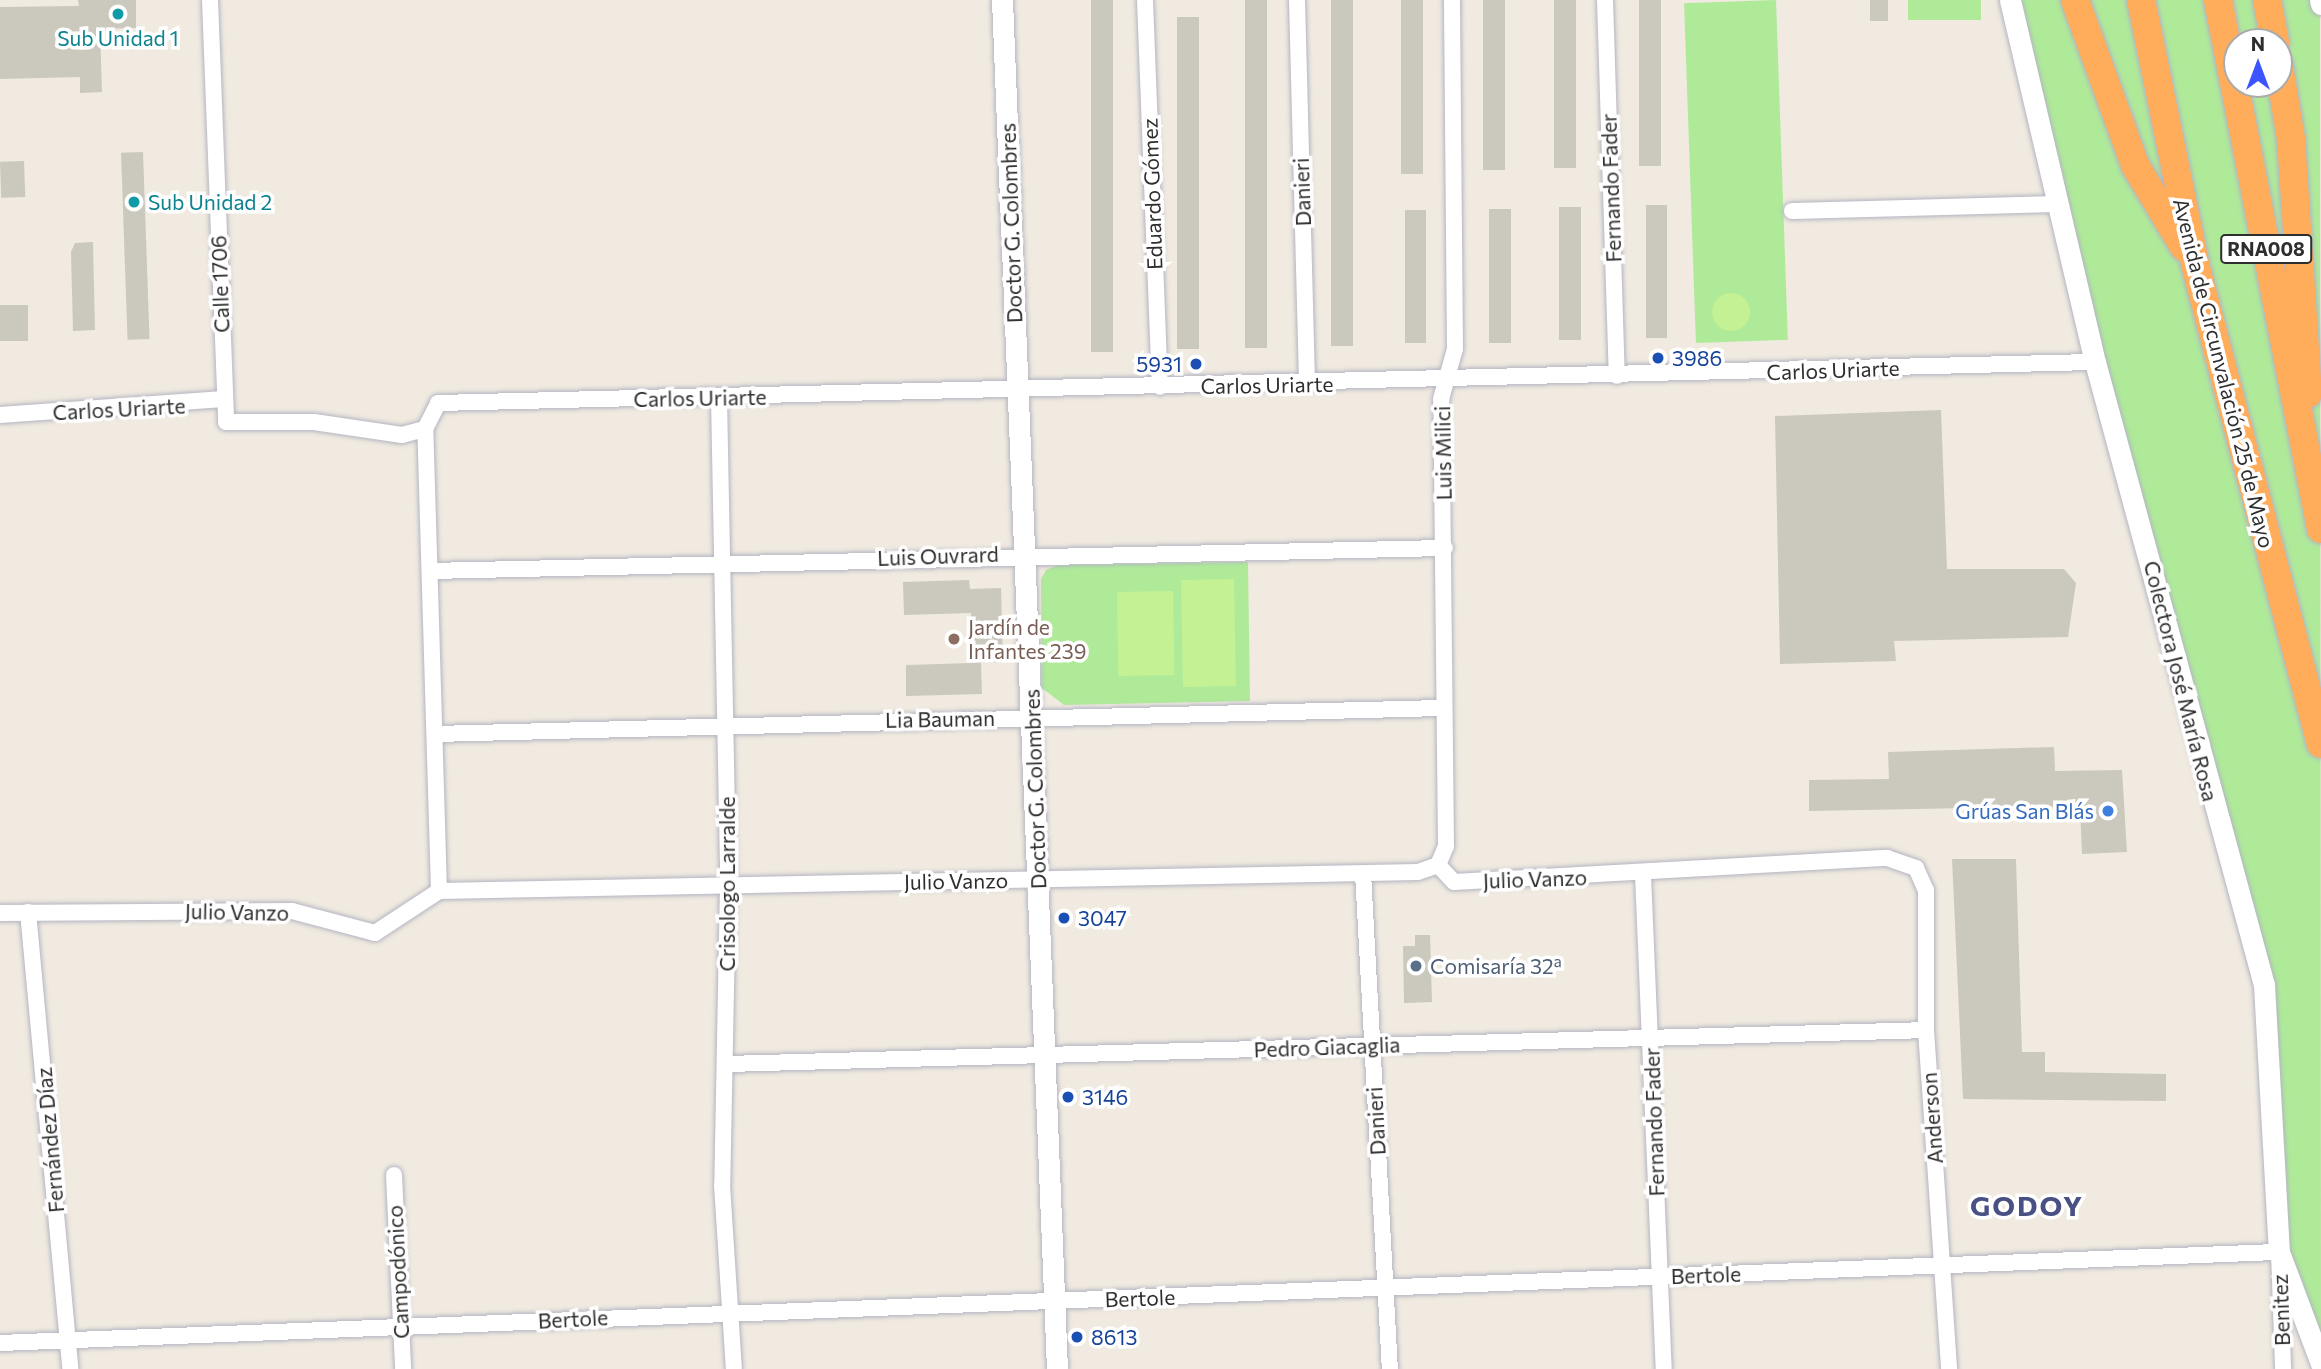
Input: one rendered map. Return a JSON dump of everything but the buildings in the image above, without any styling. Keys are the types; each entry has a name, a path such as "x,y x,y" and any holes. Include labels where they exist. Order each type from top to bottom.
{"highway":[{"path":"2075,0 2135,165 2195,264"},
{"name":"Avenida de Circunvalación 25 de Mayo","path":"2141,0 2195,264 2321,744"},
{"name":"RNA008","path":"2218,0 2321,529"},
{"path":"2267,0 2272,28"},
{"name":"RNA008","path":"2283,98 2303,281 2313,498"}],"main road":[{"name":"Doctor G. Colombres","path":"1002,0 1028,553 1037,880 1057,1369"},
{"name":"Colectora José María Rosa","path":"2010,0 2095,362 2264,985 2280,1252 2321,1364"}],"street":[{"name":"Calle 1706","path":"210,0 223,399"},
{"name":"Eduardo Gómez","path":"1145,0 1160,387"},
{"name":"Danieri","path":"1297,0 1307,384"},
{"name":"Luis Milici","path":"1438,865 1446,846 1446,379 1454,349 1452,0"},
{"name":"Fernando Fader","path":"1605,0 1617,376"},
{"path":"1792,211 2058,204"},
{"name":"Carlos Uriarte","path":"425,429 438,403 1021,393 2095,362"},
{"name":"Crisologo Larralde","path":"719,398 728,885 727,1064 722,1185 734,1369"},
{"name":"Carlos Uriarte","path":"0,415 223,399"},
{"path":"223,399 226,422 314,422 402,435 425,429 439,891"},
{"name":"Luis Ouvrard","path":"430,571 1028,553 1446,548"},
{"name":"Lia Bauman","path":"435,734 725,723 1444,708"},
{"name":"Julio Vanzo","path":"0,913 292,911 375,933 439,891 1363,873 1438,865 1454,882 1643,875 1887,858 1916,868"},
{"name":"Anderson","path":"1916,868 1926,890 1927,1030 1949,1369"},
{"name":"Danieri","path":"1363,873 1390,1369"},
{"name":"Fernando Fader","path":"1643,875 1664,1369"},
{"name":"Fernández Díaz","path":"28,912 70,1369"},
{"name":"Pedro Giacaglia","path":"727,1064 1927,1030"},
{"name":"Campodónico","path":"394,1175 403,1369"},
{"name":"Bertole","path":"0,1343 2280,1252"},
{"name":"Benitez","path":"2280,1252 2283,1369"}],"green space":[{"path":"1776,0 1788,340 1696,343 1684,3"},
{"path":"1908,0 1981,0 1981,20 1908,20"},
{"path":"2010,0 2320,0 2321,1364 2279,1252 2271,1049"},
{"path":"1731,293 1744,299 1750,312 1744,325 1731,331 1718,325 1712,312 1718,299"},
{"path":"1248,562 1250,701 1064,705 1042,688 1041,579 1046,570 1058,565"},
{"path":"1234,579 1236,686 1183,687 1181,580"},
{"path":"1173,591 1174,675 1118,676 1117,592"}],"place":[{"name":"Sub Unidad 1","path":"118,14"},
{"name":"Sub Unidad 2","path":"134,202"},
{"name":"3986","path":"1658,358"},
{"name":"5931","path":"1196,364"},
{"name":"Jardín de Infantes 239","path":"954,639"},
{"name":"Grúas San Blás","path":"2108,811"},
{"name":"3047","path":"1064,918"},
{"name":"Comisaría 32ª","path":"1416,966"},
{"name":"3146","path":"1068,1097"},
{"name":"8613","path":"1077,1337"}],"district":[{"name":"GODOY","path":"2027,1205"}]}
